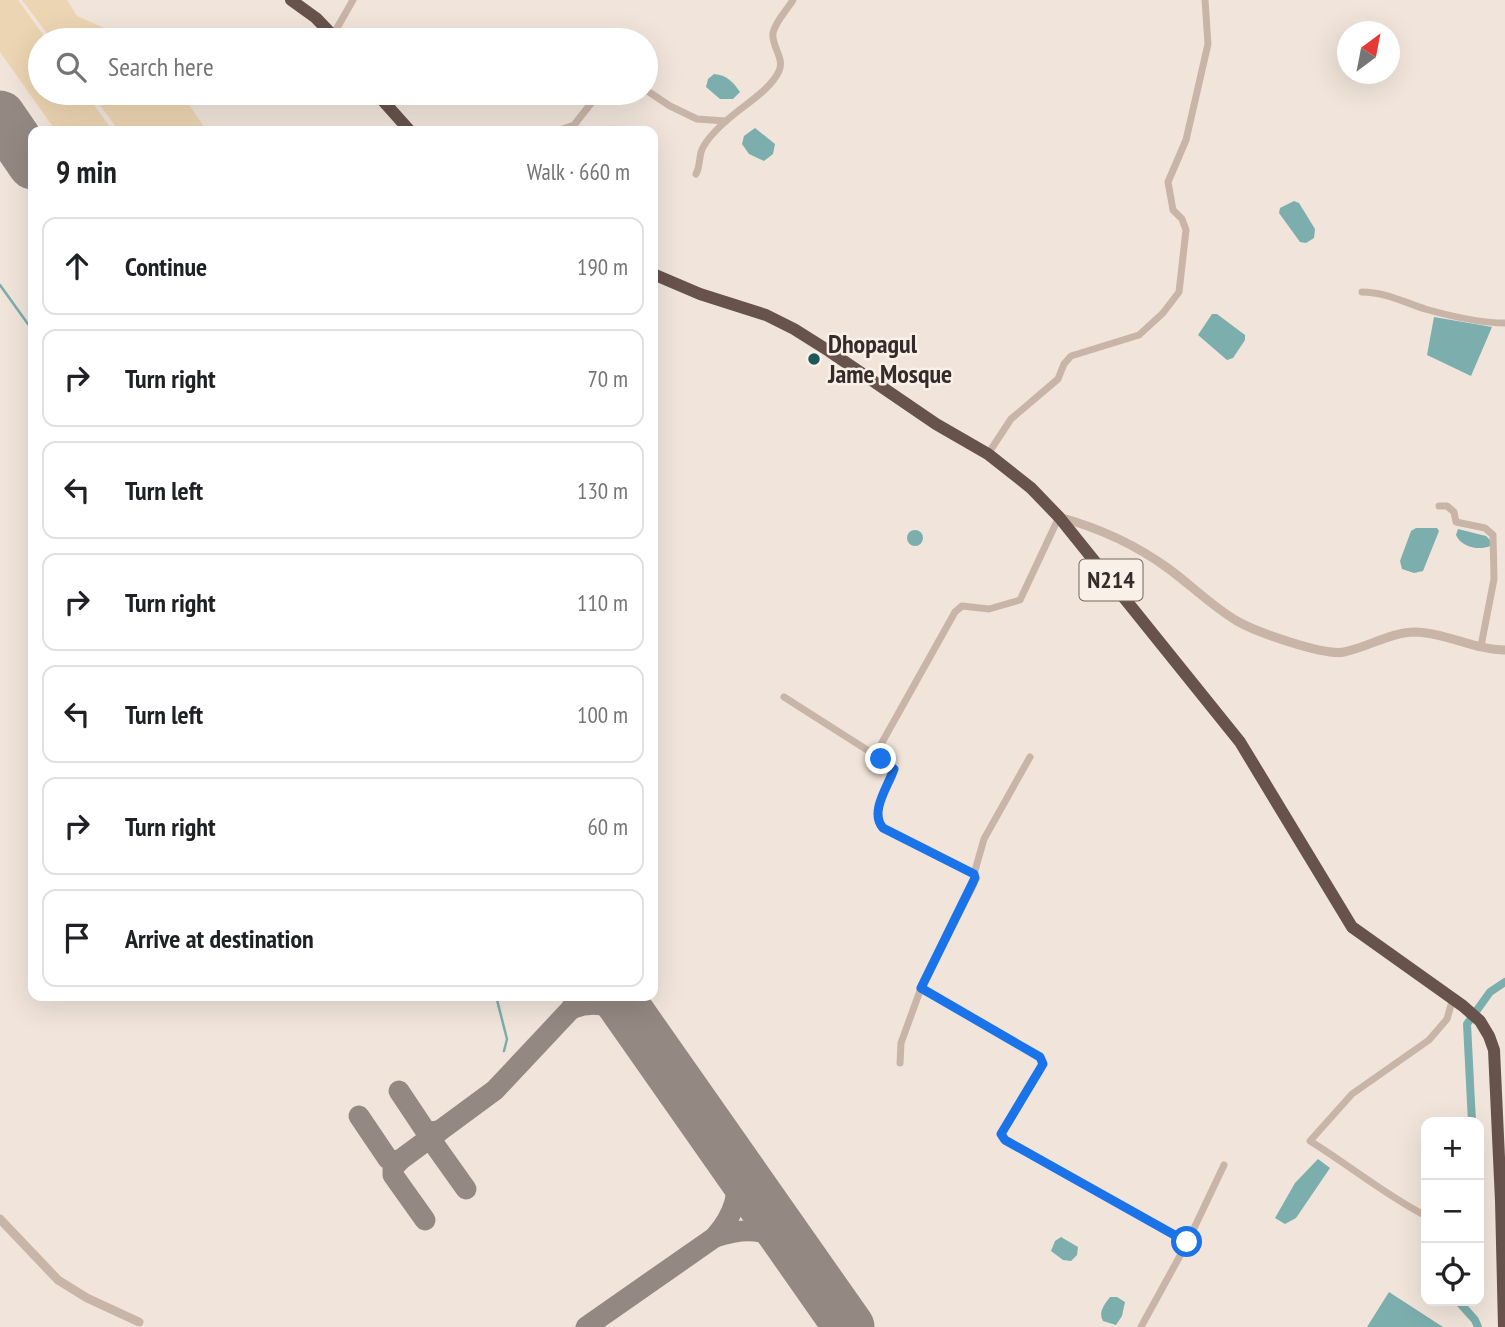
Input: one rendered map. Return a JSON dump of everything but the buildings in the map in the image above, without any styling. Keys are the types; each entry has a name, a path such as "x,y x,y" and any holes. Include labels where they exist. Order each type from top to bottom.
{"highway":[{"path":"291,0 326,28"},
{"path":"387,105 406,126"},
{"name":"N214","path":"658,276 700,294 766,315 794,329 936,424 988,454 1031,488 1059,517 1240,742 1352,927 1375,946 1458,1002 1480,1021 1494,1050 1504,1327"}],"street":[{"path":"340,28 353,0"},
{"path":"696,174 701,164 702,150 712,135 743,105 758,96 780,69 781,61 772,38 774,29 793,0"},
{"path":"988,454 1011,419 1059,379 1064,364 1071,355 1139,335 1163,313 1179,292 1186,230 1182,219 1173,210 1168,182 1186,139 1208,44 1205,0"},
{"path":"658,98 697,119 726,121"},
{"path":"571,126 590,105"},
{"path":"1362,292 1374,292 1460,317 1505,323"},
{"path":"1439,506 1447,506 1454,512 1456,522 1485,528 1493,535 1494,579 1481,646"},
{"path":"875,755 955,612 961,606 989,609 1020,600 1059,517 1100,529 1146,553 1237,620 1254,629 1321,651 1334,654 1346,652 1387,637 1416,632 1505,650"},
{"path":"783,697 894,769 877,813 877,822 883,828 974,874"},
{"path":"900,1063 901,1043 921,988 974,884 974,874 984,839 1030,757"},
{"path":"921,988 1040,1057 1043,1064 1001,1134 1005,1140 1187,1242"},
{"path":"1421,1213 1310,1141 1352,1094 1429,1040 1458,1002"},
{"path":"1141,1327 1187,1242 1224,1165"},
{"path":"0,1219 58,1280 87,1298 141,1324"}],"sand":[{"path":"0,0 18,0 38,28 28,28 28,92 0,52"},
{"path":"22,0 67,0 77,16 104,28 43,28"},
{"path":"38,105 94,105 109,126 52,126"},
{"path":"100,105 189,105 204,126 115,126"}],"water":[{"path":"714,74 729,80 740,92 733,99 720,99 706,87 708,79"},
{"path":"755,128 775,144 773,154 764,161 749,154 742,144 744,136"},
{"path":"1294,201 1299,203 1315,229 1314,238 1306,243 1300,242 1279,213 1280,208"},
{"path":"1212,314 1217,314 1245,335 1245,340 1233,358 1227,360 1198,335"},
{"path":"1434,317 1492,327 1471,376 1427,355"},
{"path":"1416,528 1437,528 1439,531 1423,571 1414,573 1402,569 1400,561 1411,531"},
{"path":"1458,529 1486,536 1491,541 1490,546 1481,548 1466,545 1456,535"},
{"path":"915,530 921,532 921,544 915,546 909,544 907,538 909,532"},
{"path":"1318,1159 1330,1168 1296,1218 1285,1224 1275,1218 1295,1183"},
{"path":"1061,1237 1078,1247 1077,1255 1071,1261 1063,1260 1051,1251 1055,1241"},
{"path":"1389,1292 1443,1327 1367,1327"},
{"path":"1110,1297 1117,1297 1125,1302 1122,1316 1116,1325 1103,1321 1101,1315"}],"waterway":[{"path":"0,285 28,324"},
{"path":"1472,1117 1467,1024 1490,992 1505,982"},
{"path":"497,1001 507,1039 504,1051"},
{"path":"1462,1306 1478,1327"}],"taxiway":[{"path":"400,1160 495,1090 576,1001"},
{"path":"571,1009 601,1005 631,1015"},
{"path":"399,1091 425,1130 439,1131"},
{"path":"359,1116 388,1159 400,1160 393,1168 393,1175 425,1220"},
{"path":"438,1132 434,1137 434,1144 466,1189"},
{"path":"735,1163 735,1203 715,1237 740,1231 761,1232 780,1240 800,1256"},
{"path":"586,1327 715,1237"}],"runway":[{"path":"0,116 28,157"},
{"path":"621,1001 849,1327"}],"place":[{"name":"Dhopagul Jame Mosque","path":"814,359"}],"route":[{"path":"881,759 894,769 877,813 877,822 883,828 974,874 975,878 921,988 1040,1057 1043,1064 1001,1134 1005,1140 1187,1242"}]}
